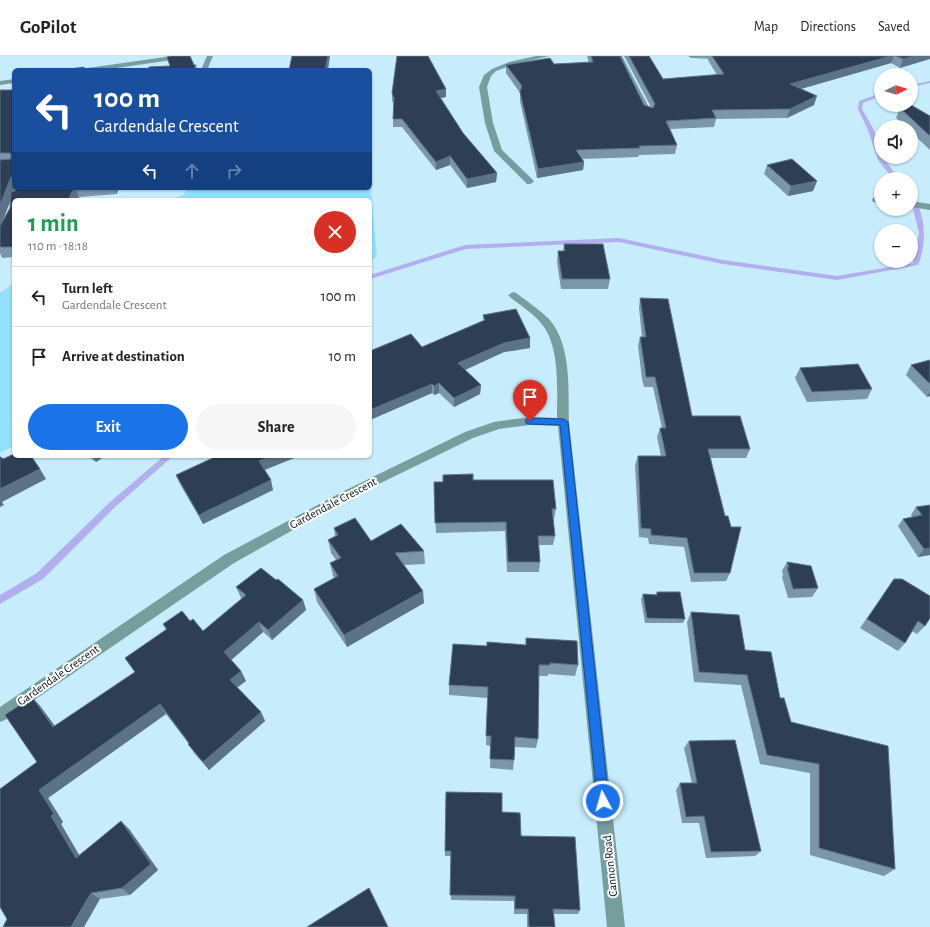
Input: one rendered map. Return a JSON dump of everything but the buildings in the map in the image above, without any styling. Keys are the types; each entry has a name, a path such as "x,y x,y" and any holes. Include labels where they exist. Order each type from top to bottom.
{"street":[{"path":"99,68 156,58 186,56"},
{"path":"205,68 210,56"},
{"path":"530,182 498,151 489,123 483,87 488,75 498,68 546,56"},
{"path":"619,56 648,113"},
{"path":"691,56 745,56"},
{"path":"0,83 12,81"},
{"path":"918,205 929,207"},
{"path":"513,295 550,327 557,341 564,422"},
{"name":"Gardendale Crescent","path":"0,715 229,559 348,494 469,435 498,425 530,421 564,422"},
{"name":"Cannon Road","path":"564,422 616,927"}],"shaded area":[{"path":"187,190 371,190 372,198 176,198 183,195"},
{"path":"372,203 377,257 372,259"},
{"path":"12,284 12,447 0,453 0,293"}],"waterway":[{"path":"918,85 930,82"},
{"path":"874,97 861,102 860,109 871,130 881,160 890,172"},
{"path":"372,276 465,247 619,240 723,262 837,278 916,264 922,233 918,216"},
{"path":"0,600 40,576 112,505 167,458"}],"route":[{"path":"530,421 564,422 603,801"}]}
